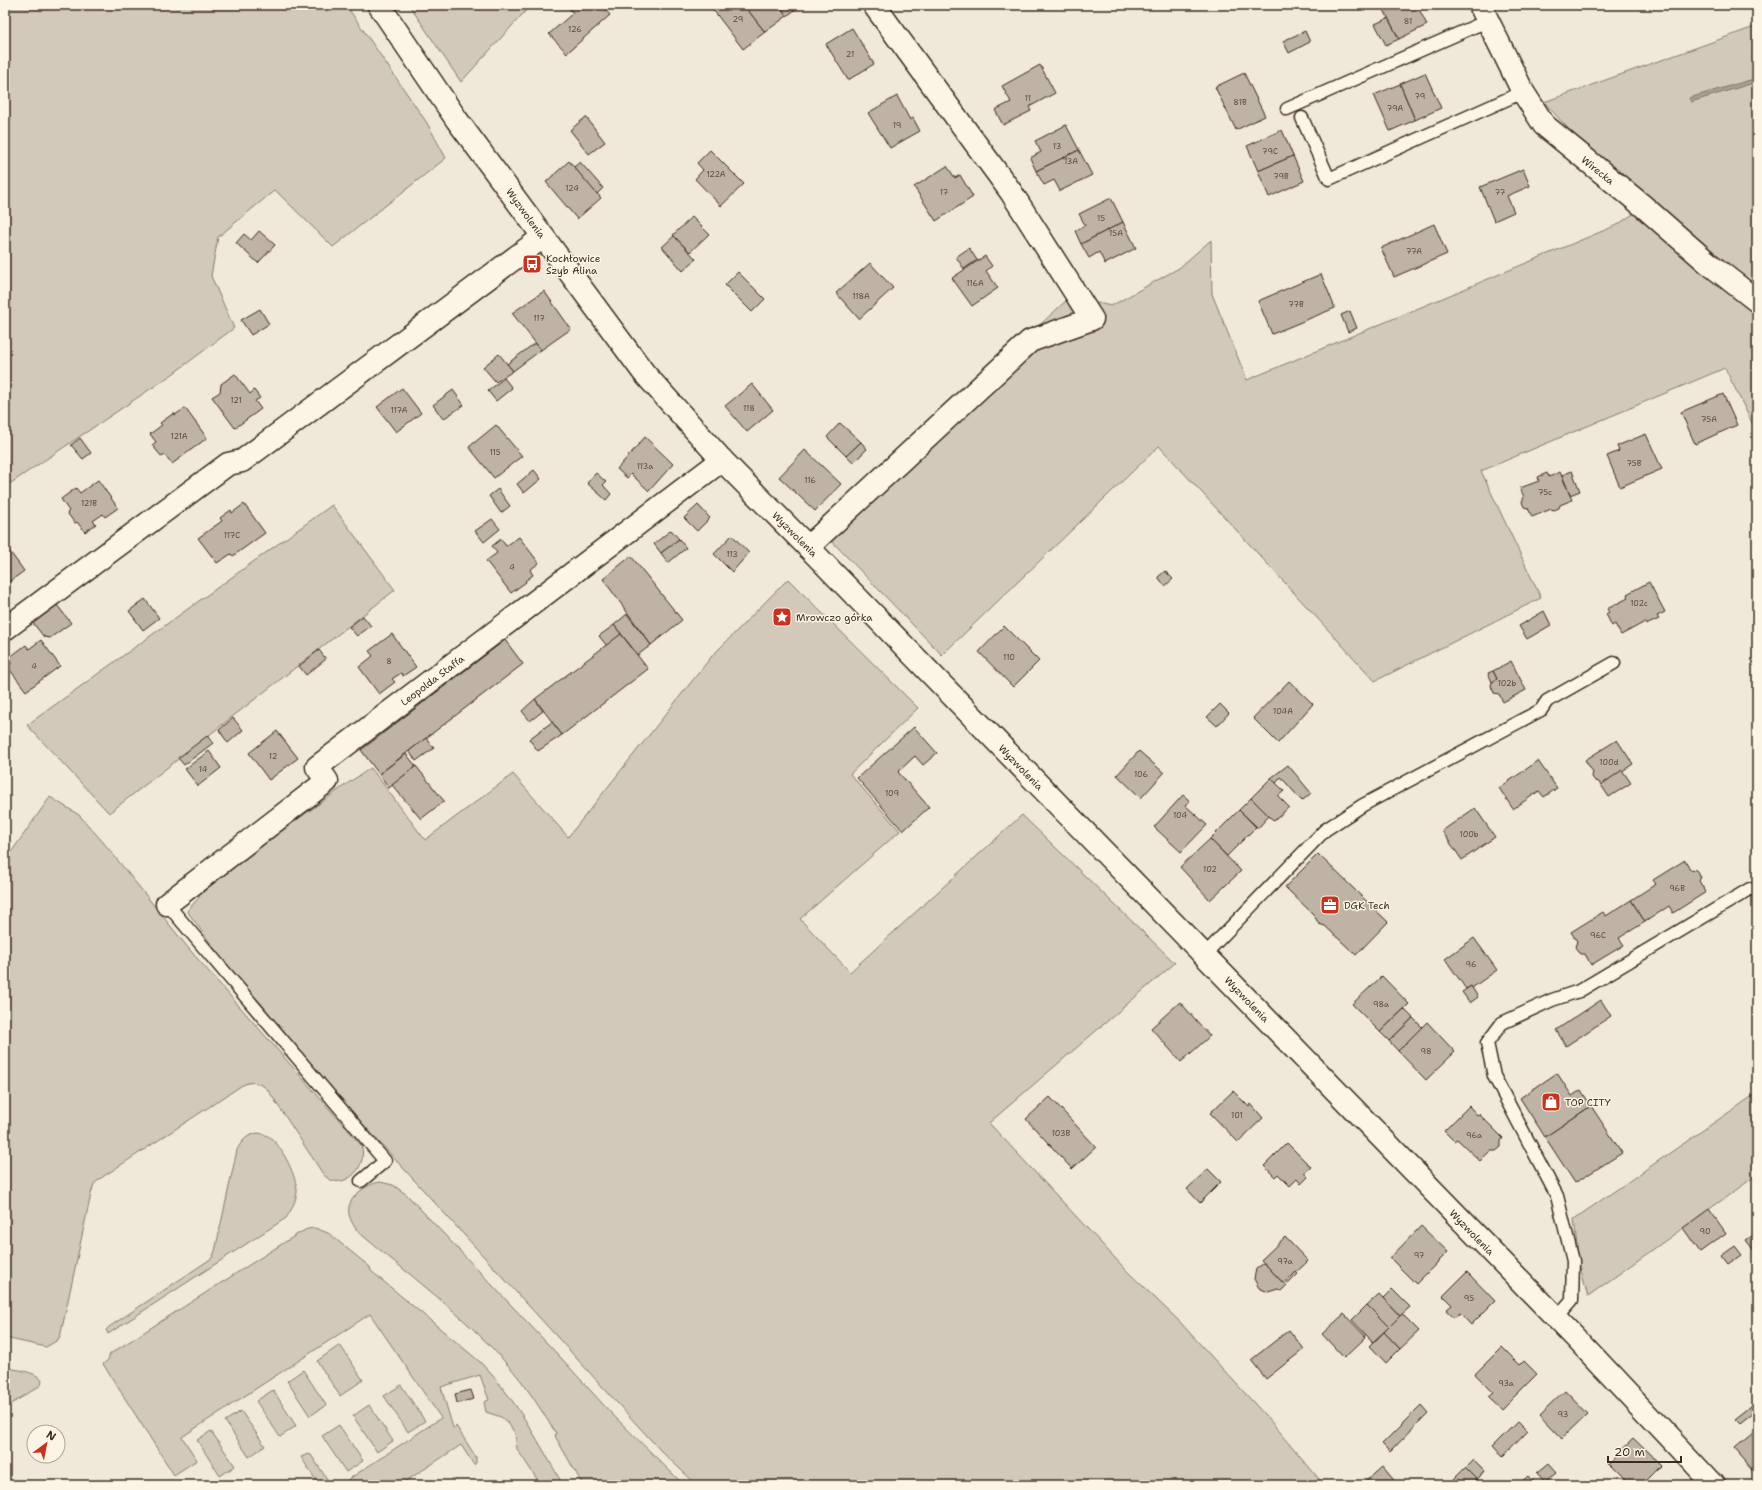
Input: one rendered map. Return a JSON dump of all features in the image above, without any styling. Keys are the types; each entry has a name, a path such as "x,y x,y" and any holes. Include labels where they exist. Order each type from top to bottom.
{"street":[{"name":"Wyzwolenia","path":"379,5 457,120 644,373 722,460 1556,1318 1714,1485"},
{"path":"808,547 1030,341 1092,319 1011,192 874,5"},
{"name":"Wirecka","path":"1484,13 1523,92 1544,126 1643,206 1707,262 1757,301"},
{"path":"5,629 228,464 242,461 543,237"},
{"name":"Leopolda Staffa","path":"167,904 327,781 317,767 722,460"}],"lane":[{"path":"1287,109 1484,13"},
{"path":"1302,118 1329,179 1523,92"},
{"path":"1204,955 1325,830 1363,805 1541,710 1547,700 1614,663"},
{"path":"1556,1318 1572,1300 1573,1261 1557,1196 1494,1076 1487,1043 1502,1023 1552,1000 1579,991 1750,889"},
{"path":"167,904 385,1161 361,1181"}],"shaded area":[{"path":"5,5 346,5 427,123 446,158 333,247 275,190 218,237 211,276 234,328 174,373 5,487"},
{"path":"409,5 531,5 461,82"},
{"path":"1757,26 1757,289 1574,135 1544,102"},
{"path":"1757,78 1757,82 1691,102 1689,98"},
{"path":"1636,212 1750,310 1757,313 1757,433 1725,368 1481,471 1541,598 1375,681 1159,446 942,655 820,529 1070,297 1111,306 1179,268 1211,240 1212,294 1247,380 1617,225"},
{"path":"332,505 395,590 109,813 27,725"},
{"path":"788,579 918,708 850,774 900,831 800,919 850,972 1022,815 1175,963 989,1123 1128,1272 1179,1321 1275,1426 1324,1485 697,1485 661,1451 363,1124 228,967 187,911 217,877 371,768 425,840 513,774 568,837 712,656"},
{"path":"50,797 79,815 103,842 189,949 361,1145 363,1154 361,1163 351,1176 344,1180 330,1180 323,1174 268,1090 262,1085 255,1083 249,1083 241,1086 94,1184 61,1333 58,1340 46,1347 5,1338 5,861"},
{"path":"1757,1093 1757,1175 1588,1296 1579,1264 1574,1219"},
{"path":"258,1133 264,1134 272,1139 281,1149 295,1179 297,1192 293,1206 286,1218 108,1334 106,1330 109,1327 212,1258 215,1251 237,1150 245,1138"},
{"path":"380,1182 393,1185 407,1195 610,1412 684,1485 583,1485 555,1436 556,1433 513,1371 472,1328 415,1278 357,1231 349,1214 350,1203 361,1190"},
{"path":"315,1228 328,1233 370,1267 371,1271 479,1361 515,1404 563,1485 541,1485 517,1449 515,1433 508,1423 501,1417 486,1412 484,1402 489,1400 480,1375 441,1387 453,1428 456,1426 476,1457 476,1463 474,1465 461,1445 400,1485 340,1485 441,1418 370,1314 182,1437 197,1460 174,1475 103,1364 108,1360 110,1354 296,1235 307,1229"},
{"path":"340,1345 363,1380 340,1396 317,1361"},
{"path":"5,1368 31,1373 36,1375 42,1381 41,1385 5,1408"},
{"path":"303,1370 326,1405 310,1416 287,1381"},
{"path":"401,1385 425,1421 408,1432 384,1396"},
{"path":"273,1390 296,1426 280,1437 256,1401"},
{"path":"369,1405 393,1441 377,1452 353,1416"},
{"path":"241,1411 265,1446 249,1457 225,1421"},
{"path":"339,1425 363,1461 346,1472 322,1436"},
{"path":"211,1431 235,1466 220,1476 197,1440"},
{"path":"308,1454 311,1455 331,1485 319,1485 301,1457"}],"building":[{"path":"566,5 601,5 610,15 567,53 549,34 573,13"},
{"path":"713,5 744,5 765,32 743,49 711,7"},
{"path":"744,5 779,5 787,16 765,32"},
{"path":"779,5 801,5 787,16"},
{"path":"1388,5 1417,5 1427,25 1399,39 1383,8"},
{"path":"1388,18 1399,39 1386,45 1375,24"},
{"path":"852,28 874,64 848,80 826,44"},
{"path":"1305,31 1310,42 1289,53 1283,41"},
{"path":"1040,65 1055,93 1029,107 1031,111 1003,125 995,110 1011,102 1002,86"},
{"path":"1244,73 1265,116 1236,130 1215,87"},
{"path":"1425,73 1441,108 1415,120 1400,84"},
{"path":"1400,84 1415,120 1390,131 1374,95"},
{"path":"897,96 910,120 913,118 920,131 890,148 868,113"},
{"path":"586,117 605,142 589,154 570,130"},
{"path":"1066,125 1079,150 1036,171 1030,158 1041,152 1035,141"},
{"path":"1282,130 1293,156 1258,171 1247,146"},
{"path":"710,150 744,184 721,206 695,179 703,170 697,163"},
{"path":"1079,150 1092,175 1060,191 1054,180 1044,185 1036,171"},
{"path":"1293,156 1304,181 1269,197 1258,171"},
{"path":"569,161 601,198 577,219 546,182"},
{"path":"580,162 603,188 597,194 574,167"},
{"path":"947,166 955,178 960,175 973,197 936,221 914,187"},
{"path":"1523,169 1530,186 1507,196 1514,212 1494,221 1480,187"},
{"path":"1111,198 1123,222 1081,244 1075,231 1085,225 1079,214"},
{"path":"692,217 709,234 690,252 673,235"},
{"path":"1123,222 1136,248 1105,264 1099,252 1089,258 1081,244"},
{"path":"1434,224 1447,254 1394,277 1381,248"},
{"path":"259,231 275,245 258,263 236,243 244,234 251,240"},
{"path":"674,236 696,259 683,271 662,247"},
{"path":"969,248 977,260 964,269 956,257"},
{"path":"985,256 992,266 986,271 998,288 972,306 952,278"},
{"path":"870,263 893,288 859,319 836,293"},
{"path":"738,272 765,299 752,312 725,285"},
{"path":"1321,274 1335,308 1272,334 1258,301"},
{"path":"544,291 571,329 541,350 512,313"},
{"path":"260,309 269,324 251,335 241,320"},
{"path":"1350,311 1357,328 1348,332 1341,315"},
{"path":"535,343 541,350 513,371 507,364"},
{"path":"499,354 513,371 496,382 483,367"},
{"path":"235,374 250,394 254,390 260,398 255,401 261,409 235,428 212,397 220,392 221,384"},
{"path":"504,378 512,388 496,401 488,391"},
{"path":"752,384 773,410 747,432 725,406"},
{"path":"402,388 421,413 396,432 377,407"},
{"path":"453,390 464,405 443,419 433,405"},
{"path":"1723,394 1737,425 1695,444 1681,412"},
{"path":"185,408 207,438 172,464 165,455 162,457 152,445 156,442 150,434 162,425 160,423 174,413 175,415"},
{"path":"840,423 861,442 846,456 827,437"},
{"path":"496,425 522,456 494,478 469,447"},
{"path":"1646,434 1662,469 1620,487 1607,456 1619,451 1617,446"},
{"path":"645,437 673,464 649,491 631,474 627,478 617,469"},
{"path":"80,438 91,453 83,459 71,445"},
{"path":"861,442 867,449 853,463 846,456"},
{"path":"805,450 841,484 815,511 779,477"},
{"path":"534,470 541,479 524,493 517,484"},
{"path":"1572,471 1580,491 1570,495 1562,475"},
{"path":"1560,472 1572,500 1560,505 1559,508 1554,510 1551,509 1532,517 1528,508 1524,507 1522,502 1524,497 1520,488 1539,481 1538,477 1547,473 1549,477"},
{"path":"596,473 606,482 603,485 611,494 606,500 587,483"},
{"path":"98,480 118,508 105,517 103,514 93,521 96,524 85,532 67,513 69,511 61,499 76,488 80,493"},
{"path":"498,489 510,506 501,513 489,496"},
{"path":"244,504 265,533 233,556 231,554 217,563 198,538 222,521 220,518 231,510 232,513"},
{"path":"698,505 710,518 697,531 684,518"},
{"path":"492,519 500,529 484,542 475,531"},
{"path":"671,530 679,539 661,553 654,544"},
{"path":"732,535 749,553 732,572 714,554"},
{"path":"519,537 539,563 530,570 533,575 511,593 486,561 497,553 492,546 501,539 506,546"},
{"path":"679,539 686,548 668,563 661,553"},
{"path":"5,545 24,571 5,585"},
{"path":"631,556 682,620 651,645 603,579"},
{"path":"1165,571 1173,579 1165,586 1158,577"},
{"path":"1649,582 1665,612 1657,616 1659,619 1646,625 1645,622 1621,635 1615,624 1612,626 1606,614 1609,612 1607,609 1628,598 1627,594"},
{"path":"145,599 159,618 143,630 129,611"},
{"path":"57,605 71,623 50,638 44,637 33,623"},
{"path":"1544,611 1551,625 1527,639 1519,626"},
{"path":"627,614 651,645 638,655 614,625"},
{"path":"363,616 371,626 357,636 349,627"},
{"path":"614,625 621,634 607,646 599,636"},
{"path":"1004,626 1039,661 1013,687 979,652"},
{"path":"392,634 416,667 403,676 401,673 392,679 395,682 379,694 359,667 373,656 369,651"},
{"path":"621,634 648,669 562,735 535,699"},
{"path":"41,640 60,666 26,691 7,666 13,662 10,657 26,645 29,649"},
{"path":"505,640 523,664 379,774 361,750"},
{"path":"319,650 326,659 306,675 299,666"},
{"path":"1511,661 1526,690 1503,702 1499,694 1494,693 1491,686 1492,682 1497,679 1493,671"},
{"path":"1493,671 1497,679 1492,682 1488,673"},
{"path":"1289,681 1313,704 1278,743 1253,718"},
{"path":"535,699 543,711 530,721 522,711"},
{"path":"1220,704 1229,713 1217,726 1207,717"},
{"path":"233,718 243,730 228,743 219,730"},
{"path":"552,722 562,735 538,751 529,739"},
{"path":"914,727 937,753 923,765 915,756 898,772 929,807 903,831 857,778"},
{"path":"277,731 298,758 269,780 249,753"},
{"path":"207,736 213,743 184,765 178,758"},
{"path":"426,738 434,748 416,761 409,751"},
{"path":"1617,740 1633,764 1601,785 1592,777 1593,772 1585,760"},
{"path":"209,751 221,768 198,786 185,769"},
{"path":"1139,751 1164,773 1141,798 1117,775"},
{"path":"406,754 416,766 389,788 379,774"},
{"path":"1538,761 1557,788 1544,797 1539,791 1513,809 1499,788"},
{"path":"1288,765 1311,793 1302,801 1281,777 1276,783 1271,778"},
{"path":"416,766 444,801 421,819 392,785"},
{"path":"1622,770 1631,783 1609,797 1601,785"},
{"path":"1271,778 1284,791 1278,796 1289,807 1274,821 1251,798"},
{"path":"1183,795 1190,801 1185,805 1207,825 1181,852 1154,827"},
{"path":"1251,798 1269,816 1258,828 1239,810"},
{"path":"1475,808 1495,837 1462,860 1442,831"},
{"path":"1239,810 1256,827 1227,856 1210,839"},
{"path":"1210,839 1241,871 1210,900 1180,867"},
{"path":"1318,854 1388,922 1356,955 1325,926 1319,924 1313,914 1285,887"},
{"path":"1685,860 1690,869 1696,870 1701,877 1699,881 1706,892 1673,913 1669,906 1645,922 1631,900 1656,884 1653,880"},
{"path":"1631,900 1645,922 1619,938 1624,945 1591,965 1585,954 1580,954 1575,947 1577,941 1571,932 1603,912 1606,916"},
{"path":"1474,938 1497,970 1472,988 1471,986 1466,989 1445,959"},
{"path":"1382,976 1409,1004 1380,1032 1352,1004"},
{"path":"1471,986 1478,997 1470,1003 1462,992"},
{"path":"1601,1000 1611,1016 1566,1046 1556,1030"},
{"path":"1180,1002 1210,1036 1181,1062 1151,1028"},
{"path":"1404,1009 1413,1018 1389,1041 1380,1032"},
{"path":"1413,1018 1422,1027 1398,1051 1389,1041"},
{"path":"1427,1022 1455,1052 1426,1080 1398,1051"},
{"path":"1557,1073 1572,1096 1581,1090 1591,1106 1545,1137 1520,1098"},
{"path":"1233,1091 1249,1107 1251,1104 1263,1118 1238,1142 1210,1113"},
{"path":"1050,1097 1096,1147 1072,1169 1026,1119"},
{"path":"1469,1106 1503,1138 1501,1141 1501,1147 1496,1151 1490,1151 1480,1161 1457,1139 1454,1141 1444,1131"},
{"path":"1591,1106 1622,1153 1575,1183 1545,1137"},
{"path":"1287,1143 1311,1167 1304,1173 1308,1177 1301,1184 1297,1179 1290,1186 1278,1174 1275,1177 1264,1166"},
{"path":"1208,1169 1221,1182 1200,1203 1187,1189"},
{"path":"1709,1209 1726,1233 1700,1252 1683,1228"},
{"path":"1421,1226 1448,1252 1416,1284 1390,1258"},
{"path":"1755,1234 1757,1237 1757,1251 1755,1252 1746,1240"},
{"path":"1285,1237 1308,1261 1284,1284 1261,1260"},
{"path":"1735,1246 1742,1255 1728,1265 1721,1256"},
{"path":"1264,1263 1284,1284 1296,1272 1298,1274 1281,1291 1278,1289 1268,1292 1259,1288 1254,1279 1256,1269"},
{"path":"1467,1272 1495,1301 1471,1325 1460,1313 1454,1318 1446,1310 1452,1305 1443,1296"},
{"path":"1392,1289 1410,1307 1400,1316 1383,1298"},
{"path":"1379,1294 1400,1316 1389,1327 1367,1305"},
{"path":"1367,1305 1389,1327 1373,1342 1352,1320"},
{"path":"1344,1314 1366,1337 1344,1358 1322,1334"},
{"path":"1402,1314 1419,1331 1400,1349 1384,1332"},
{"path":"1289,1330 1304,1349 1266,1379 1251,1360"},
{"path":"1384,1332 1400,1349 1386,1363 1370,1346"},
{"path":"1502,1347 1520,1365 1524,1361 1537,1374 1502,1409 1489,1397 1494,1393 1475,1374"},
{"path":"471,1390 474,1399 457,1403 455,1394"},
{"path":"1565,1390 1588,1414 1562,1439 1539,1415"},
{"path":"1756,1403 1757,1411 1738,1426 1733,1421"},
{"path":"1421,1405 1428,1413 1390,1452 1382,1444"},
{"path":"1517,1422 1527,1432 1502,1458 1492,1447"},
{"path":"1757,1429 1757,1477 1733,1449"},
{"path":"1633,1438 1661,1465 1641,1485 1627,1485 1606,1464"},
{"path":"1473,1460 1484,1471 1477,1480 1465,1468"},
{"path":"1548,1464 1556,1473 1544,1483 1536,1474"},
{"path":"1383,1466 1399,1485 1361,1485 1366,1481"},
{"path":"1465,1468 1477,1480 1471,1485 1448,1485"},
{"path":"1528,1476 1536,1485 1518,1485"}],"place":[{"name":"Kochłowice Szyb Alina","path":"532,264"},
{"name":"Mrowczo górka","path":"782,617"},
{"name":"DGK Tech","path":"1330,905"},
{"name":"TOP CITY","path":"1551,1102"}]}
